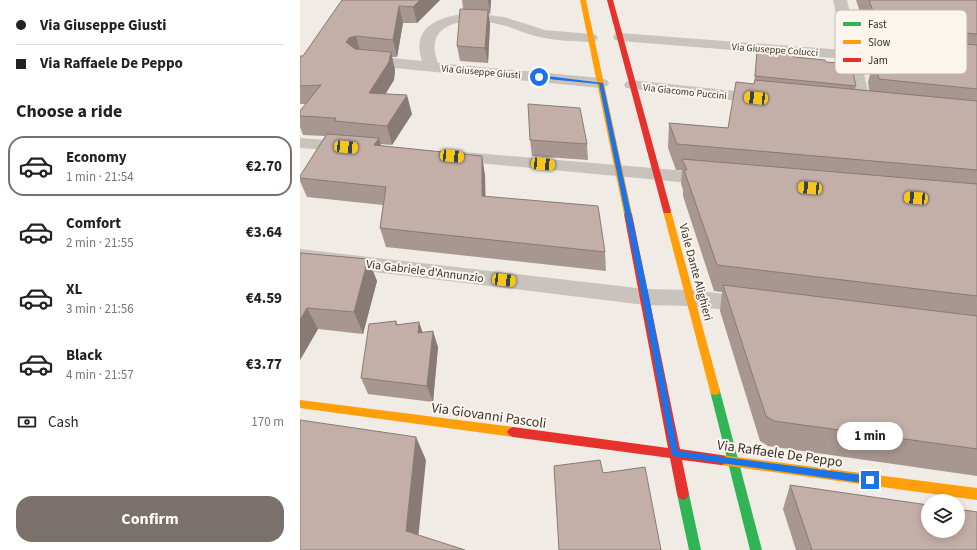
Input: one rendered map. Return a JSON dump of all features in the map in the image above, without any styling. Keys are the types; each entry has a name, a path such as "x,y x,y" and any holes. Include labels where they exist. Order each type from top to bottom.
{"street":[{"path":"583,0 645,297 695,550"},
{"name":"Viale Dante Alighieri","path":"610,0 691,298 756,550"},
{"path":"840,0 842,10"},
{"path":"432,66 426,46 429,36 435,28 455,19 476,16 504,21 538,33 591,38"},
{"name":"Via Giuseppe Colucci","path":"620,37 835,54"},
{"name":"Via Giuseppe Giusti","path":"361,60 601,83"},
{"path":"856,74 864,110"},
{"name":"Via Giacomo Puccini","path":"632,85 779,101"},
{"path":"300,143 370,149"},
{"path":"432,154 728,181"},
{"name":"Via Gabriele d'Annunzio","path":"300,256 645,297 691,298 768,308"},
{"name":"Via Giovanni Pascoli","path":"300,404 675,454"},
{"name":"Via Raffaele De Peppo","path":"675,454 977,494"}],"building":[{"path":"342,0 420,0 413,7 399,6 393,40 356,36 349,38 346,42 355,49 391,52 389,62 369,93 407,95 387,126 335,121 336,118 300,116 300,111 321,85 300,86 300,56 303,56"},
{"path":"869,0 977,0 977,34 967,33 967,10 872,10"},
{"path":"460,9 488,10 485,48 457,46"},
{"path":"967,44 977,45 977,89 879,79 878,74 967,74"},
{"path":"757,52 795,55 794,57 825,60 826,62 835,63 835,74 853,74 856,86 755,76"},
{"path":"755,80 977,101 977,170 677,144 669,123 728,128 736,82 754,84"},
{"path":"528,104 580,108 587,144 530,140"},
{"path":"327,134 379,138 374,145 482,156 482,196 598,206 605,252 380,228 386,187 300,178"},
{"path":"682,159 977,184 977,296 717,265 684,170 687,170"},
{"path":"300,253 368,259 354,312 307,308 300,320"},
{"path":"723,285 977,316 977,449 774,421 766,416"},
{"path":"396,321 396,325 419,322 418,333 433,331 427,386 361,378 369,324"},
{"path":"300,420 416,437 406,531 465,550 300,550"},
{"path":"600,460 603,473 645,467 661,550 559,550 554,466"},
{"path":"790,485 921,504 921,538 965,538 965,510 977,512 977,550 812,550"}],"traffic: fast":[{"path":"715,391 756,550"},
{"path":"683,494 695,550"}],"traffic: slow":[{"path":"583,0 628,214"},
{"path":"667,211 715,391"},
{"path":"300,404 513,432"},
{"path":"721,460 977,494"}],"traffic: jam":[{"path":"610,0 667,211"},
{"path":"628,214 683,494"},
{"path":"513,432 721,460"}],"route":[{"path":"539,77 601,83 645,297 675,454 870,480"}]}
